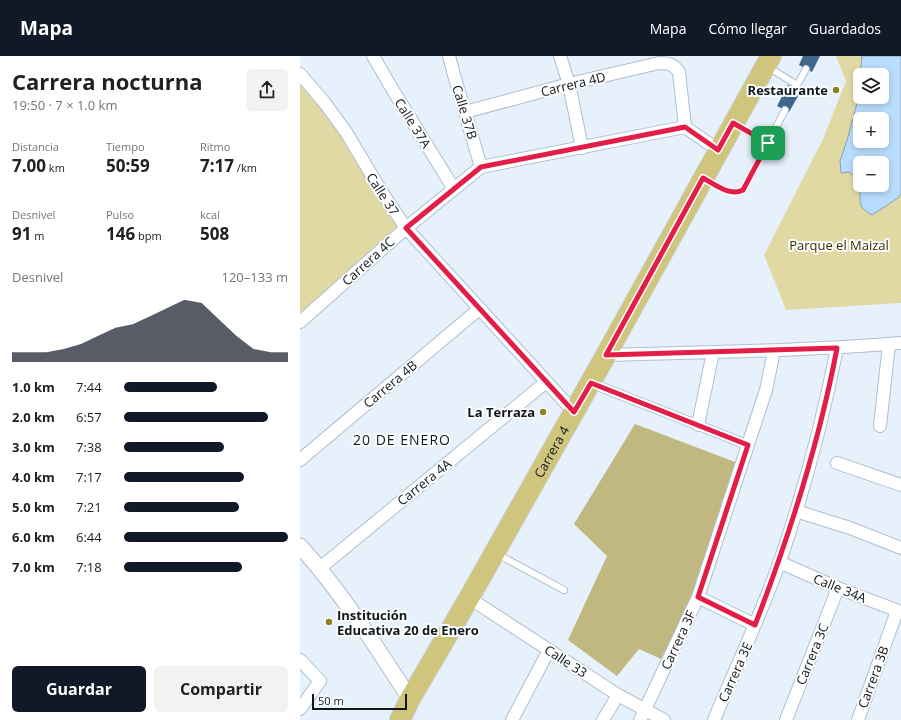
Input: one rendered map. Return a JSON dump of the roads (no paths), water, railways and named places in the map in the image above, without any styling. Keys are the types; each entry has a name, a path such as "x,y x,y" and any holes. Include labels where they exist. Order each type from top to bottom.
{"main road":[{"name":"Carrera 4","path":"400,720 410,699 591,383 768,61"}],"street":[{"name":"Calle 37A","path":"373,56 454,189"},
{"name":"Calle 37B","path":"449,56 481,167"},
{"path":"560,56 569,84 582,148"},
{"name":"Carrera 4D","path":"465,112 569,84 659,63 668,63 674,66 679,72 685,127"},
{"name":"Calle 37","path":"300,74 324,102 346,132 383,194 406,228 574,412"},
{"name":"Carrera 4C","path":"300,322 406,228 481,167 685,127"},
{"path":"685,127 718,150"},
{"name":"Carrera 4B","path":"300,460 479,309"},
{"path":"606,355 774,351 895,343 880,426"},
{"name":"Carrera 3E","path":"714,720 755,625 779,562 796,511 820,424 837,348"},
{"name":"Carrera 3F","path":"642,715 698,597 766,390 774,351"},
{"path":"698,425 713,352"},
{"name":"Carrera 4A","path":"320,568 546,382"},
{"path":"591,383 748,445"},
{"path":"837,463 901,485"},
{"path":"796,511 850,528 901,548"},
{"path":"300,546 320,568 355,616 410,699"},
{"name":"Calle 34A","path":"779,562 838,588 899,612"},
{"name":"Carrera 3C","path":"786,720 838,588"},
{"path":"698,597 755,625"},
{"name":"Calle 33","path":"469,598 618,695 642,715 664,720"},
{"name":"Carrera 3B","path":"858,720 899,612"},
{"path":"512,720 549,650"},
{"path":"300,660 320,681 300,709"},
{"path":"603,720 618,695"}],"lane":[{"path":"768,61 797,86 806,69"},
{"path":"703,178 730,192 737,193 743,190 785,110"},
{"path":"733,123 768,143"},
{"path":"495,552 564,590"}],"water":[{"path":"862,56 901,56 901,193 898,198 872,215 861,206 860,192 889,192 889,156 853,156 853,175 849,172 841,173 840,161 853,118 853,148 889,148 889,112 855,112 857,104 889,104 889,68 861,68"}],"place":[{"name":"Restaurante","path":"836,90"},
{"name":"La Terraza","path":"543,412"},
{"name":"Institución Educativa 20 de Enero","path":"329,622"}],"district":[{"name":"20 DE ENERO","path":"402,440"}],"park label":[{"name":"Parque el Maizal","path":"839,245"}]}
